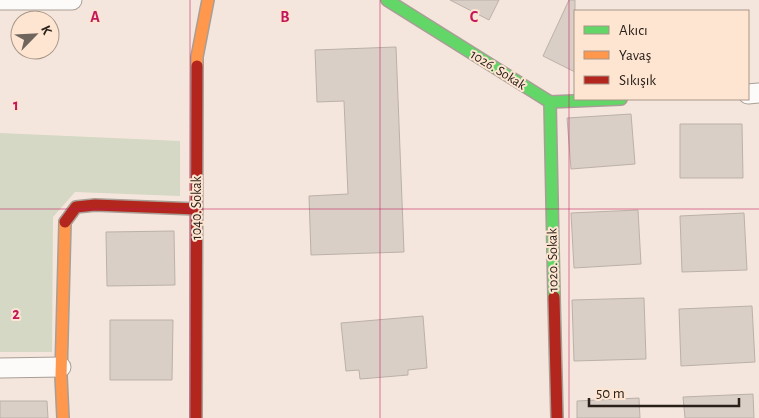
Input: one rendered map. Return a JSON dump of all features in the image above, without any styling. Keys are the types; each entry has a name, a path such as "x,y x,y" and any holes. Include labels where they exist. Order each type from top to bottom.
{"street":[{"path":"0,0 72,0"},
{"name":"1040. Sokak","path":"196,418 197,57 208,0"},
{"name":"1026. Sokak","path":"389,0 550,102"},
{"path":"550,102 597,100"},
{"name":"1020. Sokak","path":"550,102 557,418"},
{"path":"63,418 61,367 65,220 76,207 95,205 197,209"},
{"path":"0,368 61,367"}],"green space":[{"path":"0,133 180,141 180,196 75,192 53,217 52,352 0,352"}],"building":[{"path":"450,0 499,0 489,20"},
{"path":"569,0 575,0 574,72 543,56"},
{"path":"396,47 404,252 311,255 309,196 348,194 344,101 317,102 315,50"},
{"path":"631,114 635,164 571,169 567,118"},
{"path":"680,124 742,124 743,178 680,178"},
{"path":"638,210 641,264 574,268 571,213"},
{"path":"744,213 747,270 682,272 680,216"},
{"path":"174,231 175,285 107,286 106,232"},
{"path":"644,298 646,359 574,361 572,300"},
{"path":"752,306 755,362 681,366 679,309"},
{"path":"423,316 427,368 408,370 408,375 360,379 359,370 346,371 341,323"},
{"path":"110,320 173,320 172,380 110,380"},
{"path":"753,394 754,418 685,418 683,397"},
{"path":"639,398 640,418 577,418 577,401"},
{"path":"0,401 47,401 48,418 0,418"}],"traffic: fast":[{"path":"387,0 550,102 597,100"},
{"path":"550,102 554,297"}],"traffic: slow":[{"path":"197,66 208,0"},
{"path":"63,418 61,376 65,222"}],"traffic: jam":[{"path":"196,418 197,66"},
{"path":"65,222 76,207 95,205 197,209"},
{"path":"554,297 557,418"}]}
